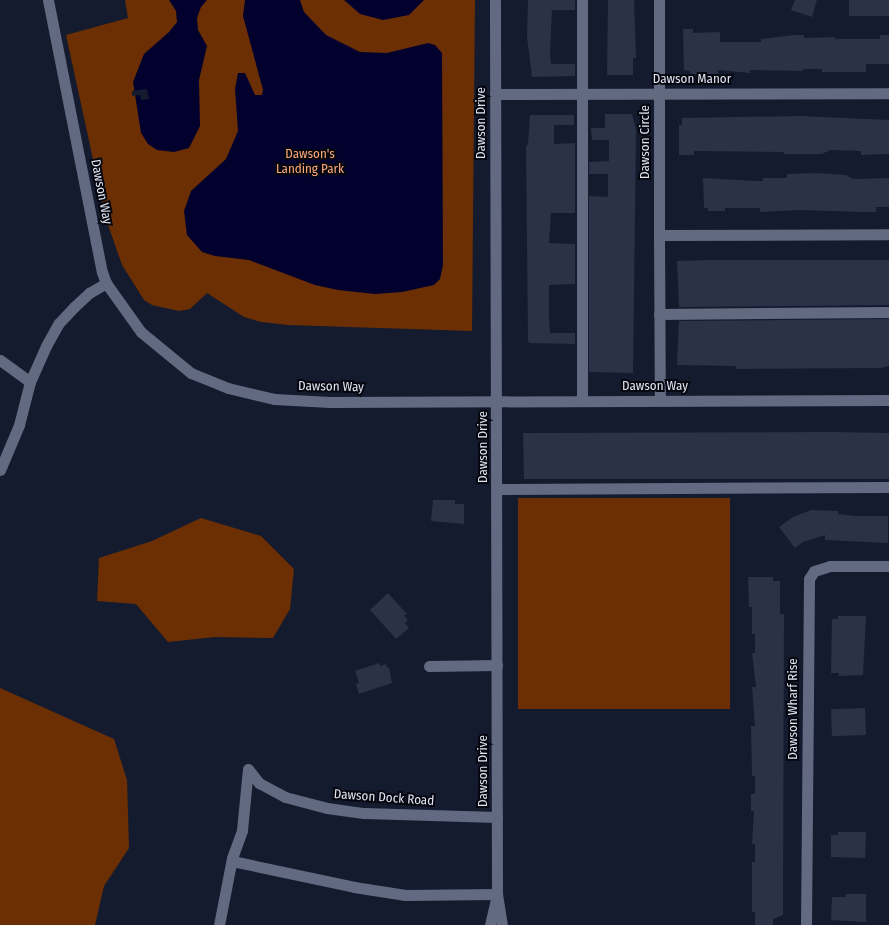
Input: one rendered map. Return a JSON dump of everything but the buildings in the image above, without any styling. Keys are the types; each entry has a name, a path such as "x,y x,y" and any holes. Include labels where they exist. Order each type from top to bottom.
{"street":[{"name":"Dawson Way","path":"48,0 102,272 106,283 141,332 191,373 228,388 274,399 330,402 497,400 889,400"},
{"name":"Dawson Drive","path":"495,0 497,894 502,925"},
{"path":"582,0 582,400"},
{"name":"Dawson Circle","path":"659,0 660,400"},
{"name":"Dawson Manor","path":"495,94 889,94"},
{"path":"659,235 889,234"},
{"path":"0,470 19,425 30,382 59,323 89,293 106,283"},
{"path":"660,314 889,312"},
{"path":"0,360 30,382"},
{"path":"497,489 889,487"},
{"name":"Dawson Wharf Rise","path":"806,925 809,579 814,571 830,566 889,566"},
{"path":"429,666 497,665"},
{"name":"Dawson Dock Road","path":"219,925 232,861 242,830 248,769 259,783 285,797 327,808 364,813 497,818"},
{"path":"232,861 354,888 405,895 497,894"},
{"name":"Dawson Drive","path":"490,925 497,894"}],"green space":[{"name":"Dawson's Landing Park","path":"125,0 475,0 472,331 288,325 261,322 244,317 207,293 190,309 179,311 152,305 144,300 122,265 106,219 66,35 128,18"},
{"path":"518,498 730,498 730,709 518,709"},
{"path":"201,518 261,536 294,569 290,609 273,638 215,637 168,642 136,604 97,601 99,558 152,541"},
{"path":"0,688 114,739 127,780 129,848 104,886 95,925 0,925"}],"shaded area":[{"path":"169,0 207,0 201,7 197,18 198,30 207,46 199,80 200,126 189,148 174,152 157,150 148,144 141,133 133,82 144,54 169,32 177,22 176,11"},
{"path":"245,0 300,0 304,12 326,35 360,52 387,53 428,43 435,45 442,53 443,265 440,279 434,285 402,292 375,294 338,290 315,285 249,260 215,256 202,252 187,235 184,211 191,191 226,159 238,131 235,89 238,73 245,73 255,95 262,95 263,90 243,16"},
{"path":"344,0 424,0 409,15 383,20 360,14"}],"pier":[{"path":"147,89 149,99 141,100 140,95 132,96 132,91"}]}
